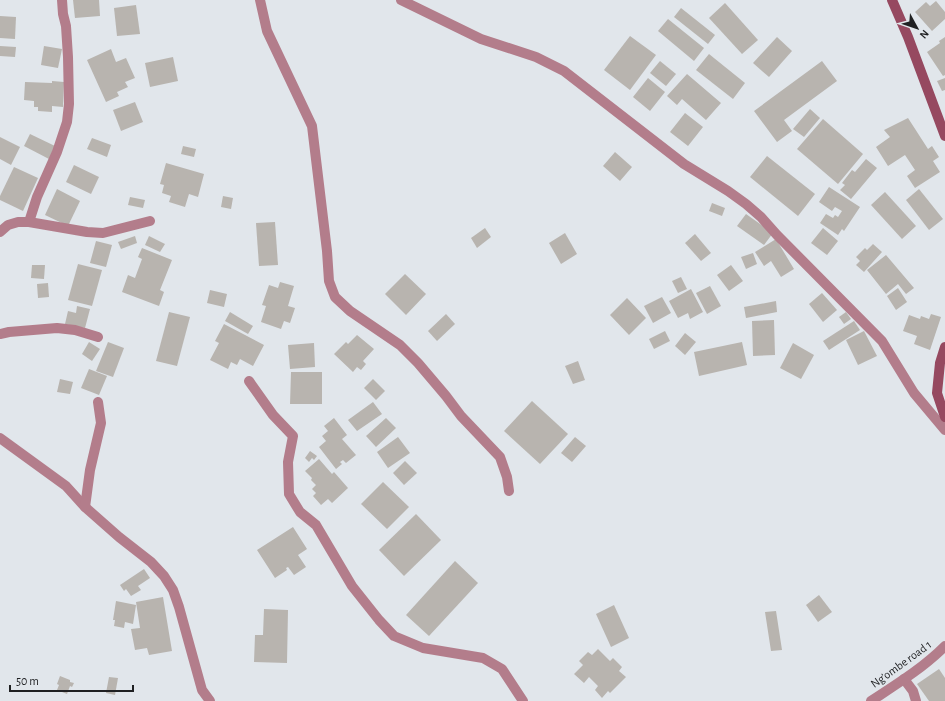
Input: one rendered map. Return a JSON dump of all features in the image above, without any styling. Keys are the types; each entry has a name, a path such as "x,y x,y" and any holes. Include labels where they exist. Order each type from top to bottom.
{"street":[{"path":"29,222 37,197 57,152 67,122 69,104 68,58 66,26 62,0"},
{"path":"260,0 266,31 312,126 329,281 335,297 350,311 400,345 418,363 461,416 500,457 507,477 509,491"},
{"path":"401,0 481,39 536,57 564,71 684,164 746,204 762,217 777,235 882,341 914,393 945,430"},
{"path":"892,0 945,136"},
{"path":"0,232 8,225 18,222 29,222 87,232 102,233 150,221"},
{"path":"0,334 57,328 75,330 98,337"},
{"path":"945,347 940,363 936,393 945,417"},
{"path":"249,381 273,415 293,436 288,462 289,494 300,512 316,525 352,586 379,620 394,636 423,648 483,658 502,669 523,701"},
{"path":"85,507 90,470 100,423 98,402"},
{"path":"0,438 66,486 85,507 119,538 151,562 164,576 179,607 202,690 210,701"},
{"name":"Ng’ombe road 1","path":"871,701 904,680 945,646"},
{"path":"904,680 913,691 916,701"}],"building":[{"path":"73,0 99,0 100,16 75,18"},
{"path":"936,1 945,12 945,19 932,31 915,12 926,2 930,6"},
{"path":"725,3 758,40 742,54 709,18"},
{"path":"136,5 140,34 117,36 114,8"},
{"path":"681,8 715,35 708,44 674,17"},
{"path":"0,16 16,17 15,39 0,38"},
{"path":"668,19 704,48 694,61 658,31"},
{"path":"630,36 656,55 630,90 604,70"},
{"path":"777,37 792,51 769,77 753,63"},
{"path":"945,37 945,75 943,76 927,52 940,43 939,41"},
{"path":"0,46 16,47 15,57 0,56"},
{"path":"44,46 62,49 58,68 41,65"},
{"path":"111,49 116,62 126,58 135,78 125,82 128,87 117,92 119,96 106,102 87,60"},
{"path":"709,54 745,83 733,99 696,70"},
{"path":"173,57 178,81 150,87 145,63"},
{"path":"660,61 676,74 666,86 650,73"},
{"path":"822,61 837,81 784,120 792,131 777,142 754,111"},
{"path":"687,74 721,103 706,120 682,99 677,105 667,96"},
{"path":"648,78 665,92 650,111 633,97"},
{"path":"945,78 945,90 942,91 937,81"},
{"path":"52,81 64,82 63,107 52,106 52,112 38,111 38,107 34,107 34,101 24,100 25,82 52,83"},
{"path":"135,102 143,122 121,131 113,110"},
{"path":"810,109 820,118 804,137 793,129"},
{"path":"685,113 703,127 688,146 670,132"},
{"path":"908,118 928,149 932,146 939,157 933,161 940,172 915,188 907,176 915,170 905,155 888,166 876,147 890,137 884,130"},
{"path":"823,119 863,154 838,184 797,149"},
{"path":"30,134 55,146 49,159 24,146"},
{"path":"0,137 20,147 11,165 0,159"},
{"path":"92,138 111,145 107,157 87,149"},
{"path":"183,146 196,149 194,157 181,154"},
{"path":"615,152 632,167 620,181 603,166"},
{"path":"767,156 815,194 798,216 750,177"},
{"path":"866,159 877,168 851,199 840,190 845,185 842,183 852,170 855,172"},
{"path":"166,163 204,174 198,197 189,194 185,207 169,202 171,196 162,193 164,185 160,184"},
{"path":"74,165 99,177 91,194 66,182"},
{"path":"14,167 38,178 23,211 0,200 0,196"},
{"path":"829,187 860,207 844,231 842,229 838,235 820,223 826,214 833,218 835,215 838,217 842,211 835,207 832,211 819,202"},
{"path":"57,189 80,201 68,226 45,215"},
{"path":"919,189 943,219 929,230 906,200"},
{"path":"885,192 916,226 902,239 871,205"},
{"path":"223,196 233,198 231,209 221,207"},
{"path":"130,197 145,200 143,208 128,205"},
{"path":"712,203 725,208 722,216 709,211"},
{"path":"746,214 773,233 764,245 737,226"},
{"path":"275,222 278,265 259,266 256,223"},
{"path":"485,228 491,237 477,248 471,238"},
{"path":"823,228 838,241 827,255 811,243"},
{"path":"565,233 577,254 561,264 549,243"},
{"path":"695,234 711,253 701,261 685,243"},
{"path":"135,236 137,243 121,249 118,242"},
{"path":"149,236 165,244 160,252 145,245"},
{"path":"776,239 794,269 781,277 771,261 764,266 755,252"},
{"path":"96,241 112,245 106,267 90,263"},
{"path":"873,244 882,252 864,272 856,265 860,261 856,257 865,248 867,250"},
{"path":"142,248 172,260 160,290 164,292 159,306 122,292 128,275 135,278 142,259 138,257"},
{"path":"753,253 757,264 746,269 741,257"},
{"path":"886,255 914,288 906,294 898,284 886,294 867,270"},
{"path":"78,264 102,270 92,306 68,300"},
{"path":"32,265 45,265 44,279 31,278"},
{"path":"731,265 743,281 729,291 717,275"},
{"path":"405,274 426,294 406,315 385,294"},
{"path":"681,277 687,289 678,293 672,281"},
{"path":"280,282 294,286 288,306 295,308 290,323 284,321 281,329 261,322 266,306 262,305 269,285 278,288"},
{"path":"48,283 49,297 38,298 37,284"},
{"path":"710,286 721,306 707,314 696,293"},
{"path":"898,288 907,302 896,310 887,296"},
{"path":"691,289 703,312 690,319 688,313 678,318 669,301"},
{"path":"210,290 227,294 224,307 207,303"},
{"path":"822,293 837,310 823,322 809,304"},
{"path":"662,297 671,313 653,323 644,306"},
{"path":"627,298 646,318 629,335 610,315"},
{"path":"776,301 777,312 746,318 744,307"},
{"path":"77,306 90,309 85,328 65,324 68,311 76,313"},
{"path":"169,312 190,317 177,366 156,361"},
{"path":"230,312 253,326 248,334 225,321"},
{"path":"846,312 851,319 844,324 839,317"},
{"path":"446,314 455,324 437,341 428,331"},
{"path":"931,314 941,317 930,350 914,344 917,336 903,331 909,315 920,319 921,316 929,319"},
{"path":"774,320 775,355 753,356 752,321"},
{"path":"854,321 860,330 829,350 823,341"},
{"path":"224,324 264,345 253,366 240,359 237,365 231,362 228,369 210,360 219,343 215,341"},
{"path":"665,331 670,341 654,349 649,339"},
{"path":"864,331 877,356 858,365 846,340"},
{"path":"685,333 696,342 685,355 675,346"},
{"path":"357,335 374,349 363,361 366,364 361,370 357,367 353,372 334,354 346,342 348,344"},
{"path":"89,342 100,349 92,361 82,354"},
{"path":"108,342 124,348 113,377 96,371"},
{"path":"742,342 747,365 699,376 694,352"},
{"path":"314,343 315,367 290,369 288,345"},
{"path":"793,343 814,355 801,379 780,368"},
{"path":"578,361 585,380 573,384 565,366"},
{"path":"89,369 107,376 99,395 81,388"},
{"path":"291,372 322,372 322,404 290,404"},
{"path":"60,379 73,382 70,394 57,392"},
{"path":"373,379 385,391 376,400 364,388"},
{"path":"532,401 568,434 540,464 504,431"},
{"path":"373,402 382,414 357,431 348,420"},
{"path":"334,418 347,435 342,439 356,455 346,463 343,460 340,462 342,464 336,469 319,447 326,441 322,436 328,431 324,426"},
{"path":"386,418 396,428 376,447 366,436"},
{"path":"398,437 410,453 388,468 377,452"},
{"path":"575,437 586,446 572,462 561,453"},
{"path":"310,451 317,456 314,460 312,458 309,462 305,458"},
{"path":"319,459 332,474 334,472 348,488 332,503 328,499 321,505 313,496 316,493 312,489 316,485 305,471"},
{"path":"405,461 417,473 404,485 393,473"},
{"path":"383,482 409,507 387,529 361,504"},
{"path":"416,514 441,540 404,576 379,550"},
{"path":"293,527 307,549 298,555 306,567 294,575 288,567 286,568 287,570 275,578 257,550"},
{"path":"455,561 478,583 429,636 406,615"},
{"path":"144,569 150,578 138,586 141,590 131,596 126,589 124,591 120,585"},
{"path":"819,595 832,612 818,622 806,605"},
{"path":"163,597 172,651 149,655 147,648 135,650 131,629 140,628 136,602"},
{"path":"116,601 136,605 133,624 125,622 124,628 114,626 115,620 113,620"},
{"path":"614,605 629,638 611,647 596,614"},
{"path":"264,609 288,610 287,663 254,662 255,635 263,635"},
{"path":"776,611 782,650 771,651 765,612"},
{"path":"598,649 610,661 613,658 622,667 619,671 626,677 610,693 608,691 602,698 595,690 598,686 589,677 584,683 574,674 583,665 579,661 588,652 592,655"},
{"path":"939,669 945,678 945,701 929,701 917,684"},
{"path":"60,676 74,683 72,687 70,686 67,694 57,690 59,685 57,684"},
{"path":"109,677 118,678 115,695 106,693"}]}
